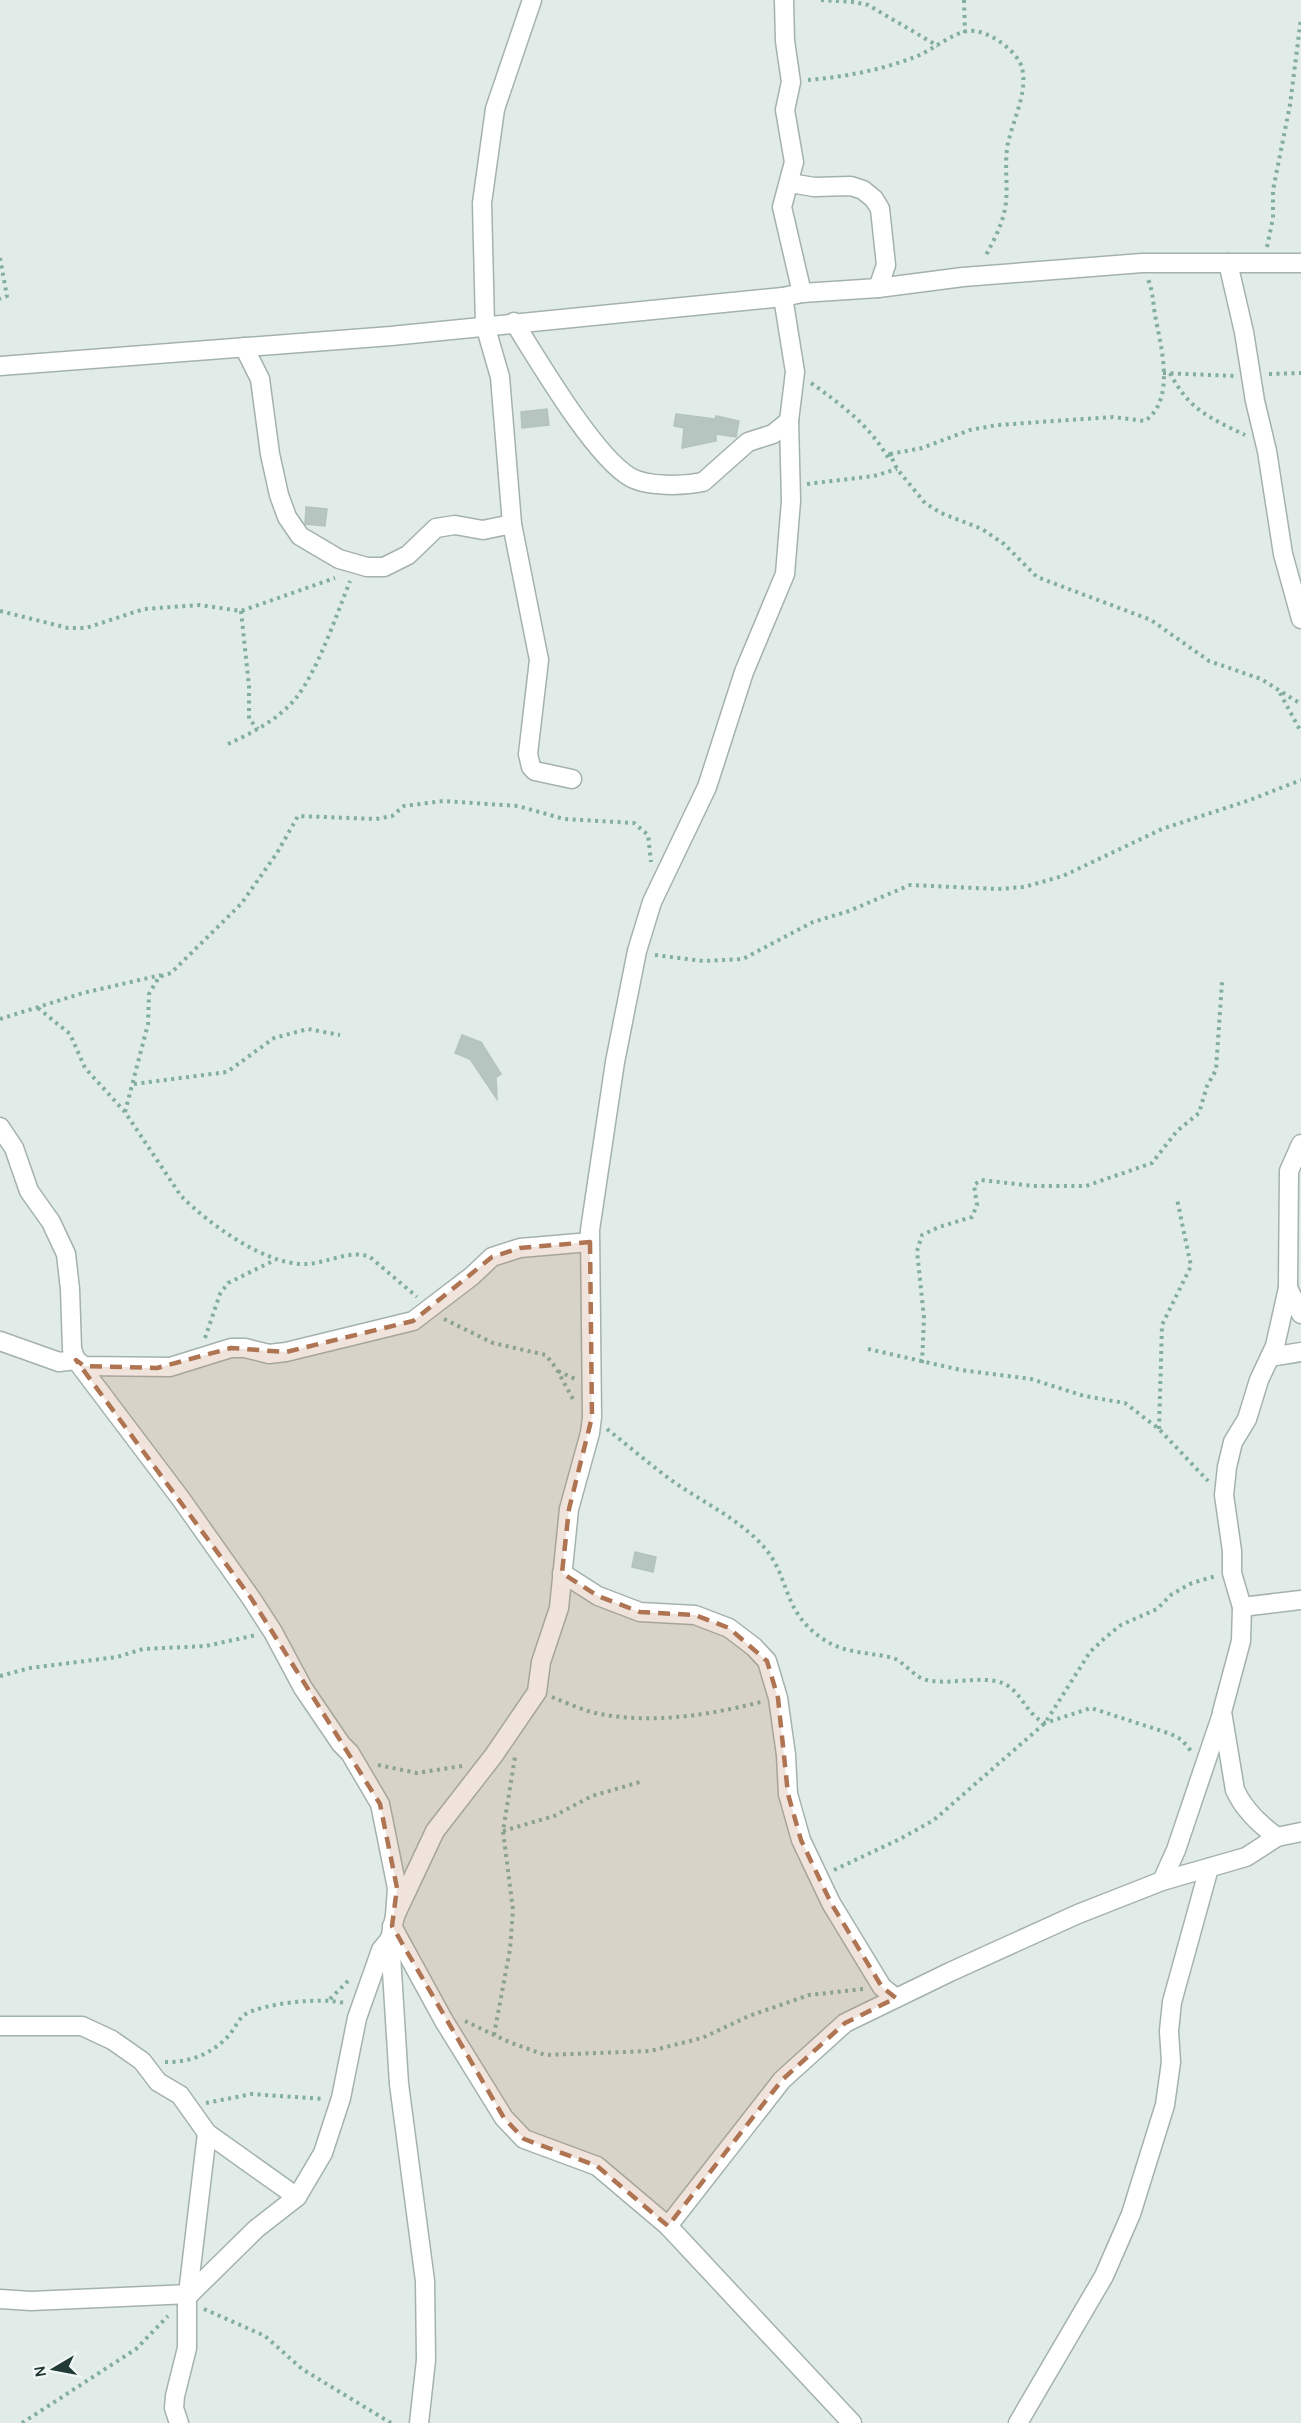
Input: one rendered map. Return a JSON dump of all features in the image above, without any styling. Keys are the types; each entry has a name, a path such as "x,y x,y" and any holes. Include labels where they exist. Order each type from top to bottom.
{"street":[{"path":"532,0 495,109 482,203 485,326 500,377 512,524 539,660 528,754 531,767 535,771 572,779"},
{"path":"784,0 785,41 790,82 785,103 794,162 784,198 783,213 802,293"},
{"path":"790,183 814,187 851,186 863,190 874,199 880,209 886,265 878,288"},
{"path":"0,366 485,326 783,297 802,293 878,288 963,277 1142,263 1301,263"},
{"path":"1228,263 1267,451 1283,554 1301,619"},
{"path":"0,2299 31,2301 188,2298 256,2229 297,2197 323,2153 340,2098 357,2018 381,1950 435,1831 494,1755 537,1692 541,1662 559,1608 569,1509 590,1433 592,1418 590,1242 615,1062 637,951 652,902 707,787 744,672 785,574 790,537 789,421 795,372 783,297"},
{"path":"514,322 548,377 593,438 621,470 639,481 692,484 703,482 748,442 773,434 789,421"},
{"path":"244,347 260,379 270,454 287,517 300,536 339,560 358,565 384,567 395,563 439,527 455,525 483,530 512,524"},
{"path":"0,1127 14,1148 29,1191 51,1222 66,1254 72,1349 76,1360 181,1499 273,1632 303,1688 341,1744 350,1753 380,1804 397,1888 392,1927 399,2084 425,2281 426,2360 419,2423"},
{"path":"1162,1881 1176,1850 1222,1712 1241,1641 1242,1607 1232,1573 1232,1551 1224,1495 1227,1467 1233,1442 1246,1419 1270,1357 1288,1288 1289,1171 1301,1144"},
{"path":"0,1341 59,1362 76,1360 84,1366 170,1367 231,1348 268,1354 286,1352 413,1321 472,1276 492,1257 520,1248 590,1242"},
{"path":"1288,1288 1301,1314"},
{"path":"1270,1357 1301,1352"},
{"path":"562,1572 598,1596 640,1612 695,1615 729,1628 767,1661 778,1698 786,1755 788,1794 801,1840 817,1877 882,1987 896,1998"},
{"path":"1242,1607 1301,1599"},
{"path":"1222,1712 1235,1790 1240,1801 1260,1825 1277,1837"},
{"path":"668,2226 782,2080 845,2024 1078,1914 1162,1881 1246,1857 1277,1837 1301,1832"},
{"path":"1018,2423 1104,2276 1131,2214 1165,2105 1171,2062 1169,2031 1172,2002 1209,1868"},
{"path":"392,1927 444,2021 511,2125 524,2139 597,2166 668,2226 852,2423"},
{"path":"0,2026 82,2026 112,2040 142,2061 158,2082 180,2095 207,2133 297,2197"},
{"path":"179,2423 174,2408 187,2348 188,2298 207,2133"}],"path":[{"path":"821,0 868,5 938,46"},
{"path":"964,0 964,33"},
{"path":"1253,264 1268,245 1273,218 1273,190 1290,105 1301,18"},
{"path":"790,82 838,78 915,57 964,33 984,34 1006,46 1020,62 1023,71 1016,122 1008,141 1006,204 998,232 982,264 963,277"},
{"path":"0,258 7,297 0,299"},
{"path":"890,454 922,448 970,430 997,425 1113,417 1145,421 1154,414 1159,403 1163,373 1153,292 1142,263"},
{"path":"795,372 853,412 878,441 889,459 890,454"},
{"path":"1163,373 1251,375 1301,373"},
{"path":"1170,373 1179,390 1203,415 1256,440 1267,451"},
{"path":"890,454 897,469 925,503 997,539 1037,577 1128,609 1150,620 1209,662 1261,679 1301,704"},
{"path":"791,486 874,476 897,469"},
{"path":"0,611 86,628 144,609 200,604 241,611 261,602 326,582 358,565"},
{"path":"228,744 258,729 294,700 308,683 358,565"},
{"path":"241,611 249,686 249,719 258,729"},
{"path":"1279,691 1301,732"},
{"path":"637,951 669,958 703,961 742,959 813,922 849,911 910,885 998,889 1024,887 1063,876 1162,829 1250,800 1301,780"},
{"path":"125,1112 148,1024 149,994 159,977 171,973 241,904 277,853 298,816 375,819 392,816 404,806 443,801 518,806 564,819 634,823 648,835 652,870"},
{"path":"0,1019 83,993 171,973"},
{"path":"922,1363 924,1318 917,1251 922,1235 972,1216 977,1205 974,1185 981,1180 1034,1186 1086,1186 1152,1163 1177,1131 1199,1113 1207,1086 1216,1070 1222,982"},
{"path":"38,1008 70,1034 85,1068 107,1089 125,1112 185,1200 215,1224 275,1260 308,1264 364,1254 391,1273 430,1309 446,1320 493,1343 546,1355 579,1407 669,1478 724,1512 763,1546 775,1563 787,1597 802,1622 824,1640 850,1652 895,1659 925,1680 996,1681 1020,1694 1028,1711 1045,1723"},
{"path":"134,1084 227,1072 274,1038 308,1029 340,1035"},
{"path":"1159,1429 1162,1325 1191,1266 1177,1199"},
{"path":"187,1362 198,1351 207,1333 220,1293 228,1283 275,1260"},
{"path":"868,1349 922,1363 1031,1379 1084,1396 1125,1403 1159,1429 1224,1495"},
{"path":"817,1877 900,1839 934,1820 1045,1723 1090,1652 1121,1625 1157,1609 1172,1594 1191,1583 1232,1573"},
{"path":"0,1676 30,1668 117,1657 158,1646 206,1646 273,1632"},
{"path":"537,1692 600,1714 651,1718 719,1713 778,1698"},
{"path":"1045,1723 1091,1708 1109,1712 1182,1740 1203,1767"},
{"path":"350,1753 376,1765 417,1773 464,1765"},
{"path":"494,2035 505,1987 513,1910 503,1831 516,1753"},
{"path":"503,1831 554,1816 592,1796 640,1782"},
{"path":"462,2019 494,2035 545,2055 650,2051 702,2038 749,2016 809,1995 882,1987"},
{"path":"142,2061 184,2063 208,2053 231,2033 242,2017 273,2005 330,2000 349,2005 356,2012 357,2018"},
{"path":"180,2095 205,2103 252,2094 263,2097 290,2095 314,2099 340,2098"},
{"path":"22,2423 136,2349 188,2298 265,2336 302,2369 391,2423"}],"highlighted area":[{"path":"590,1242 592,1417 569,1509 562,1573 598,1596 640,1612 695,1615 729,1628 767,1661 778,1698 788,1794 801,1840 831,1903 882,1987 896,1998 845,2023 782,2080 668,2226 597,2166 524,2139 504,2118 392,1926 397,1888 380,1804 251,1598 76,1360 84,1366 157,1368 231,1348 286,1352 413,1321 492,1257 520,1248"}],"building":[{"path":"547,409 549,425 522,428 521,412"},
{"path":"676,414 715,419 716,416 739,421 736,437 716,434 716,441 682,448 684,428 674,426"},
{"path":"306,507 327,509 325,526 305,524"},
{"path":"462,1035 481,1042 501,1074 496,1077 497,1099 470,1059 455,1053"},
{"path":"635,1552 656,1557 653,1572 632,1567"}]}
